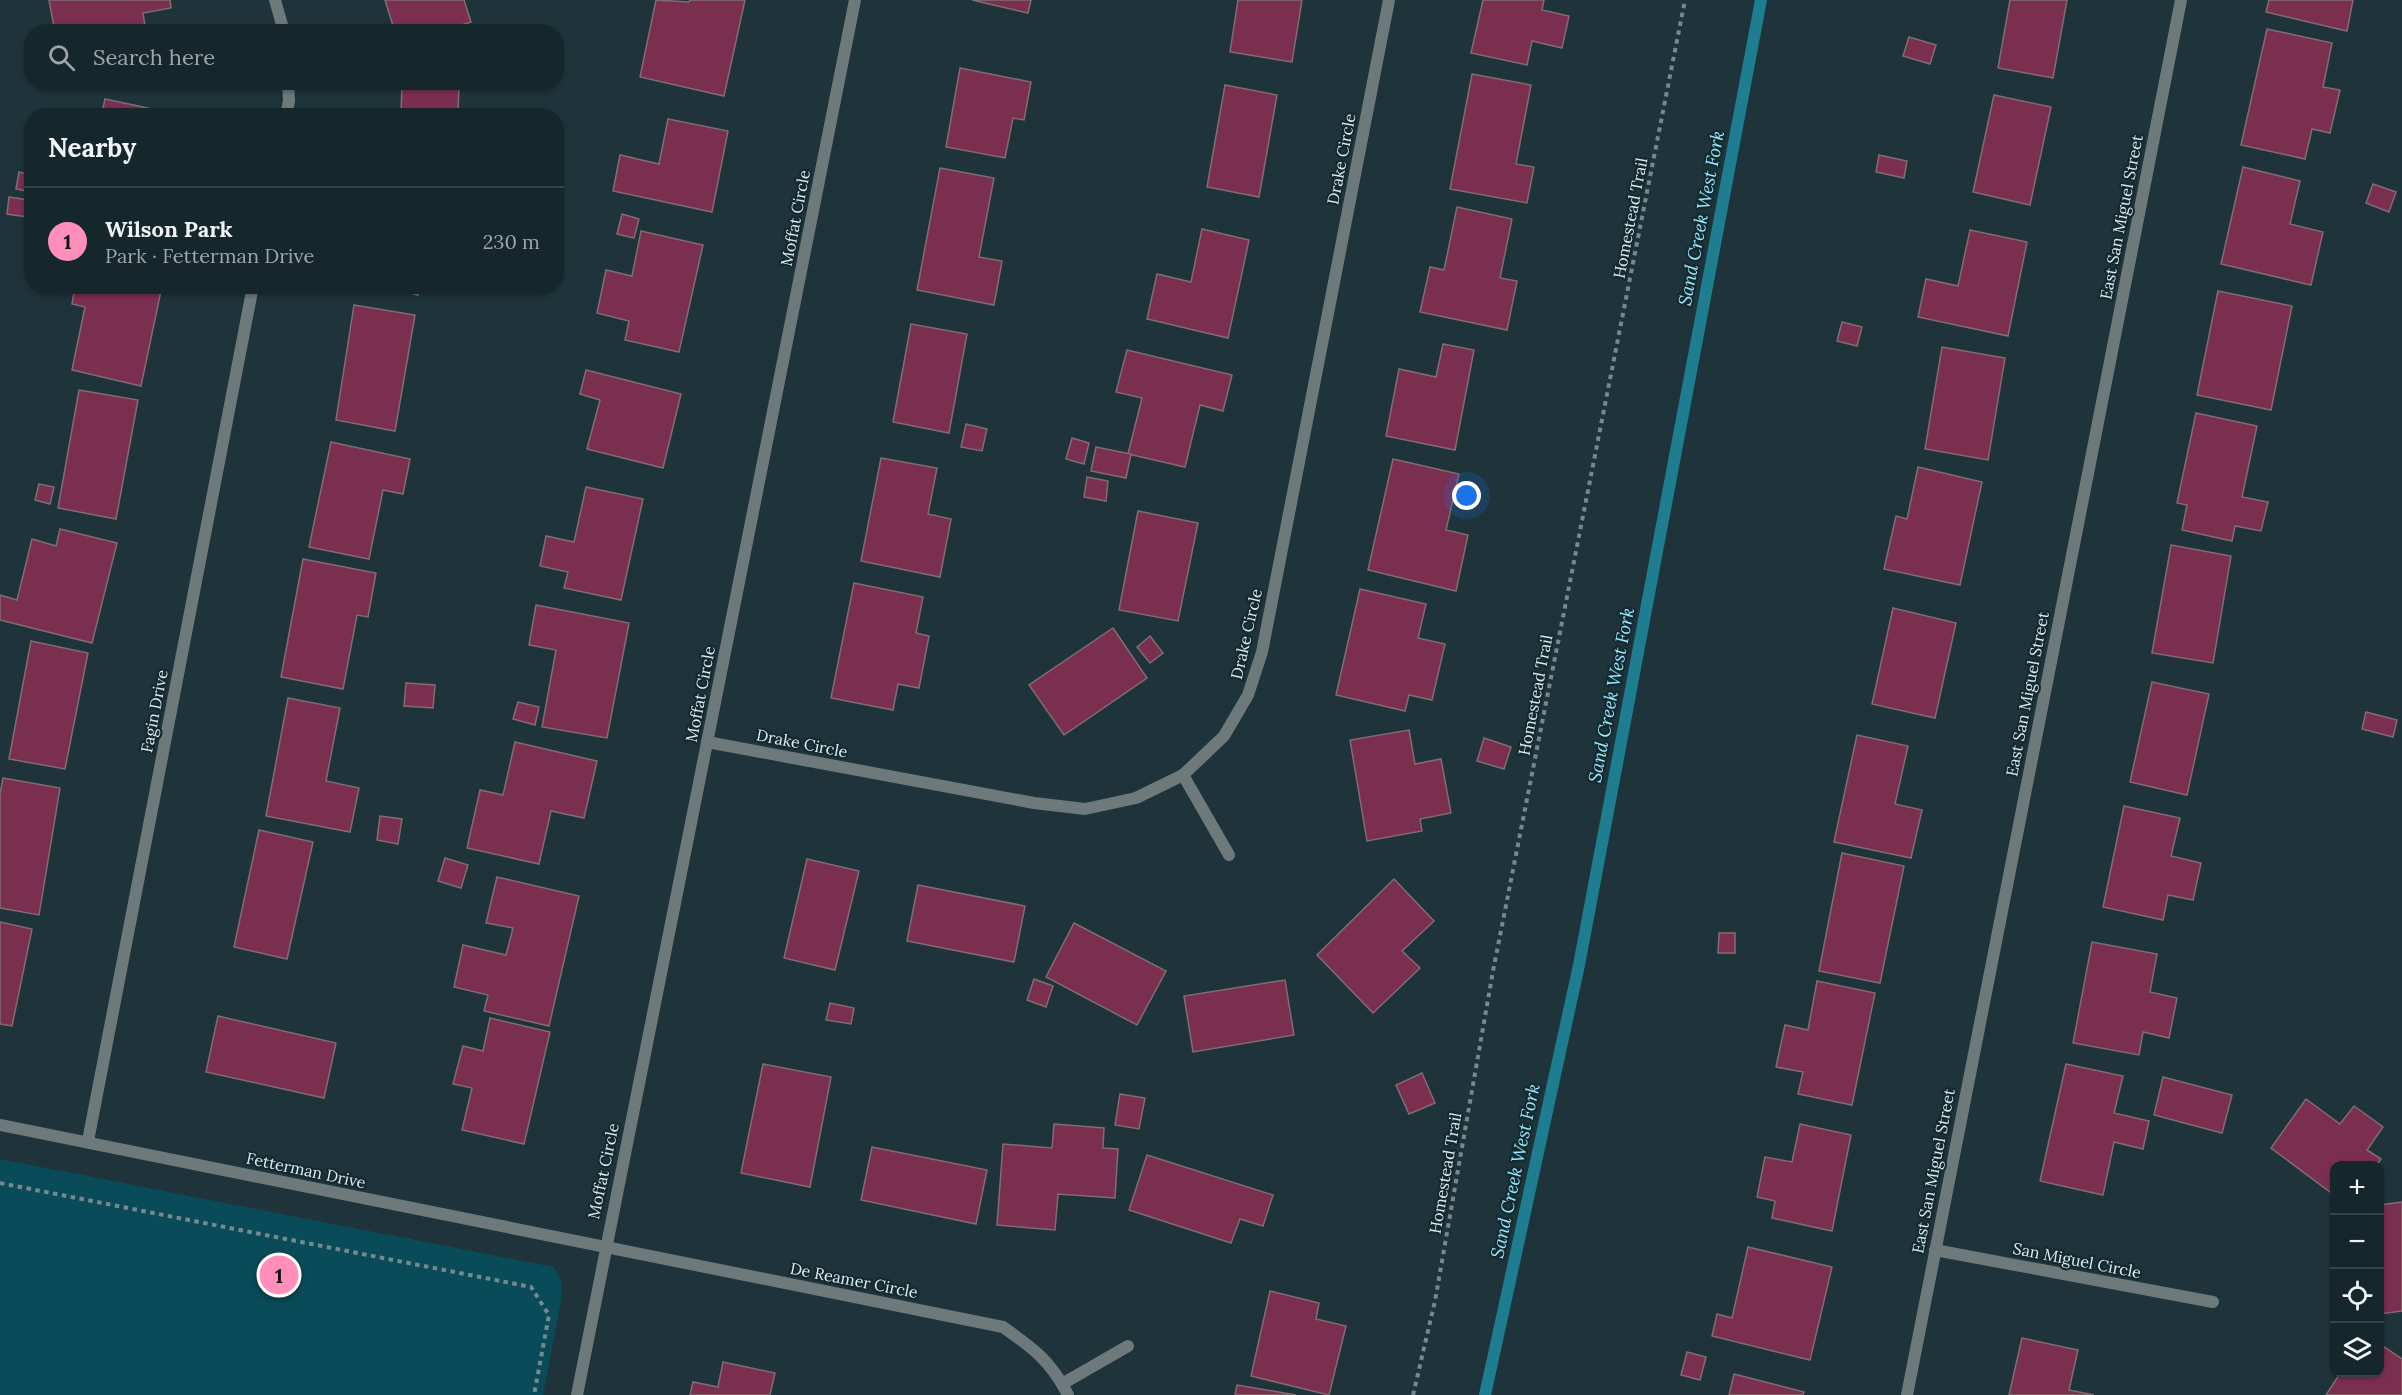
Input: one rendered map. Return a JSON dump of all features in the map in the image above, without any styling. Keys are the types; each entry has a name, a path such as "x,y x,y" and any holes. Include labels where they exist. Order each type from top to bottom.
{"street":[{"path":"275,0 282,24"},
{"name":"Moffat Circle","path":"577,1395 604,1249 855,0"},
{"name":"Drake Circle","path":"707,742 1034,803 1085,809 1136,798 1184,775 1224,735 1248,695 1262,652 1389,0"},
{"name":"East San Miguel Street","path":"1907,1395 2181,0"},
{"path":"288,90 288,108"},
{"name":"Fagin Drive","path":"88,1142 251,294"},
{"path":"1184,775 1229,855"},
{"name":"Fetterman Drive","path":"0,1125 604,1249"},
{"name":"De Reamer Circle","path":"604,1249 1003,1327 1037,1350 1065,1390"},
{"name":"San Miguel Circle","path":"1935,1250 2213,1302"},
{"path":"1065,1390 1128,1346"}],"path":[{"name":"Homestead Trail","path":"1413,1395 1435,1301 1495,959 1685,0"},
{"path":"0,1183 531,1287 549,1315 534,1395"}],"shaded area":[{"path":"0,1159 554,1267 562,1283 561,1301 543,1395 0,1395"}],"building":[{"path":"49,0 170,0 171,8 143,13 145,24 54,24"},
{"path":"385,0 464,0 471,22 465,24 392,24"},
{"path":"656,0 689,2 690,0 745,0 724,96 640,77"},
{"path":"972,0 1031,0 1028,13"},
{"path":"1238,0 1302,0 1292,62 1230,52"},
{"path":"1483,0 1544,0 1542,10 1569,16 1562,48 1532,41 1527,65 1471,53"},
{"path":"2010,0 2067,0 2053,78 1998,68"},
{"path":"2269,0 2353,0 2347,31 2266,12"},
{"path":"2267,29 2332,43 2323,87 2340,90 2330,133 2312,129 2305,159 2241,145"},
{"path":"1909,37 1936,45 1930,64 1903,56"},
{"path":"960,68 1031,82 1024,120 1013,118 1005,158 946,147"},
{"path":"1472,74 1531,85 1516,164 1534,167 1527,203 1450,189"},
{"path":"1225,85 1277,95 1259,197 1207,187"},
{"path":"402,90 459,90 458,108 401,108"},
{"path":"1994,95 2051,107 2030,205 1973,192"},
{"path":"105,99 148,108 103,108"},
{"path":"668,119 728,131 712,212 613,191 620,155 659,164"},
{"path":"1879,155 1907,161 1904,178 1876,172"},
{"path":"2243,167 2300,181 2290,224 2323,232 2311,285 2221,264"},
{"path":"940,168 994,178 979,257 1002,261 994,305 917,290"},
{"path":"19,172 24,173 24,190 16,189"},
{"path":"2373,184 2396,192 2389,212 2366,203"},
{"path":"9,197 24,199 24,217 7,214"},
{"path":"1457,207 1512,219 1500,278 1517,281 1507,330 1420,312 1430,267 1444,270"},
{"path":"622,214 639,219 634,238 617,234"},
{"path":"1202,229 1249,240 1228,338 1147,319 1157,274 1191,282"},
{"path":"1970,230 2027,242 2008,336 1918,317 1926,279 1958,286"},
{"path":"641,231 703,245 679,352 625,340 629,321 597,313 606,270 632,276"},
{"path":"2218,291 2292,306 2271,410 2197,395"},
{"path":"74,294 160,294 141,386 72,370 85,307 72,304"},
{"path":"354,305 415,315 395,431 336,420"},
{"path":"1842,322 1862,327 1857,346 1837,341"},
{"path":"911,324 967,334 949,433 893,422"},
{"path":"1443,344 1474,350 1455,450 1386,436 1399,369 1436,377"},
{"path":"1942,347 2005,358 1988,460 1925,449"},
{"path":"1127,350 1232,375 1223,411 1200,405 1185,467 1128,454 1142,398 1116,392"},
{"path":"586,370 681,394 663,468 587,449 600,400 580,394"},
{"path":"79,390 138,400 116,519 58,508"},
{"path":"2196,413 2257,426 2242,497 2268,502 2261,531 2235,526 2232,541 2182,530 2187,505 2177,503"},
{"path":"966,424 987,429 982,451 961,447"},
{"path":"1072,438 1089,443 1084,464 1066,459"},
{"path":"331,442 410,459 403,494 383,490 369,559 309,547"},
{"path":"1096,447 1131,454 1126,478 1091,471"},
{"path":"881,458 937,468 928,514 951,519 940,577 861,561"},
{"path":"1393,459 1459,474 1446,530 1468,535 1456,591 1368,570"},
{"path":"1918,467 1982,482 1960,585 1884,569 1896,516 1907,519"},
{"path":"1087,477 1108,481 1106,501 1084,497"},
{"path":"39,484 54,487 50,504 35,500"},
{"path":"586,487 643,499 621,600 564,588 568,572 540,566 546,536 574,542"},
{"path":"1138,511 1198,523 1178,621 1119,610"},
{"path":"60,529 117,543 92,643 0,620 0,595 17,600 32,539 56,546"},
{"path":"2171,545 2231,556 2213,663 2152,653"},
{"path":"303,559 376,573 368,617 357,615 343,689 281,677"},
{"path":"854,583 923,597 916,633 929,636 919,688 898,684 893,710 831,698"},
{"path":"1360,589 1426,604 1418,638 1445,644 1432,700 1409,695 1405,711 1336,695"},
{"path":"536,605 629,623 607,738 542,727 556,650 529,645"},
{"path":"1893,608 1956,623 1935,718 1872,704"},
{"path":"1113,628 1147,678 1064,735 1029,685"},
{"path":"1150,636 1163,653 1150,663 1137,647"},
{"path":"31,641 88,653 65,769 9,759"},
{"path":"2152,682 2209,694 2187,795 2130,782"},
{"path":"406,683 435,685 433,708 404,706"},
{"path":"288,698 340,708 326,781 359,788 350,832 266,816"},
{"path":"518,702 539,707 535,725 513,719"},
{"path":"2366,712 2397,720 2393,737 2362,729"},
{"path":"1409,730 1415,764 1441,759 1451,813 1420,819 1422,831 1367,841 1350,740"},
{"path":"1857,735 1908,746 1895,804 1922,810 1911,858 1834,842"},
{"path":"1484,738 1511,747 1504,769 1477,761"},
{"path":"515,742 597,761 584,818 551,811 539,864 467,848 480,790 503,795"},
{"path":"3,778 60,788 39,915 0,908 0,794"},
{"path":"2124,806 2180,818 2171,856 2201,863 2193,900 2168,895 2163,920 2103,907"},
{"path":"380,816 402,819 398,844 377,840"},
{"path":"259,830 313,842 287,959 234,947"},
{"path":"1842,853 1904,866 1880,983 1819,971"},
{"path":"445,858 468,865 461,888 438,881"},
{"path":"807,859 859,871 835,970 784,958"},
{"path":"497,877 579,896 549,1026 484,1011 488,995 454,987 463,945 506,955 513,928 486,923"},
{"path":"1394,879 1434,921 1402,951 1420,968 1373,1013 1317,955"},
{"path":"918,885 1025,906 1014,962 907,941"},
{"path":"0,922 32,929 12,1026 0,1024"},
{"path":"1074,923 1166,971 1137,1025 1046,977"},
{"path":"1719,933 1735,933 1735,953 1718,953"},
{"path":"2092,942 2157,954 2150,992 2177,998 2169,1038 2143,1032 2139,1055 2073,1043"},
{"path":"1034,979 1053,986 1046,1007 1027,1000"},
{"path":"1285,980 1294,1035 1193,1052 1184,996"},
{"path":"1817,981 1875,993 1852,1105 1798,1094 1803,1072 1776,1067 1785,1025 1808,1030"},
{"path":"830,1003 854,1008 851,1024 826,1020"},
{"path":"218,1016 336,1043 324,1098 206,1072"},
{"path":"490,1018 550,1032 524,1144 462,1130 472,1088 453,1084 463,1046 483,1051"},
{"path":"763,1064 831,1077 810,1187 741,1173"},
{"path":"2066,1064 2123,1076 2114,1113 2149,1121 2143,1149 2114,1142 2103,1195 2040,1181"},
{"path":"1422,1073 1435,1103 1409,1114 1396,1085"},
{"path":"2163,1077 2232,1095 2222,1133 2154,1115"},
{"path":"1120,1094 1145,1098 1139,1129 1115,1125"},
{"path":"2306,1099 2340,1124 2354,1106 2383,1127 2367,1150 2381,1159 2380,1161 2330,1161 2330,1192 2271,1148"},
{"path":"1054,1124 1104,1128 1103,1148 1118,1149 1115,1198 1058,1194 1055,1230 997,1225 1003,1144 1052,1148"},
{"path":"1800,1124 1851,1135 1832,1231 1772,1218 1775,1201 1757,1197 1765,1157 1792,1162"},
{"path":"872,1147 987,1170 976,1224 861,1200"},
{"path":"1147,1155 1273,1195 1263,1226 1240,1219 1231,1243 1129,1210"},
{"path":"2402,1202 2402,1311 2384,1313 2384,1215 2384,1204"},
{"path":"1748,1247 1832,1267 1810,1360 1712,1336 1717,1314 1732,1318"},
{"path":"1270,1291 1319,1303 1316,1319 1346,1326 1329,1395 1251,1376"},
{"path":"2022,1338 2078,1350 2069,1390 2094,1395 2009,1395"},
{"path":"2384,1347 2402,1359 2402,1395 2326,1395 2338,1377 2384,1377"},
{"path":"1687,1352 1706,1357 1700,1380 1681,1375"},
{"path":"723,1362 775,1373 770,1395 690,1395 693,1382 718,1387"},
{"path":"1734,1374 1804,1392 1803,1395 1729,1395"},
{"path":"1237,1385 1296,1395 1235,1395"}],"waterway":[{"name":"Sand Creek West Fork","path":"1485,1395 1579,965 1761,0"}],"place":[{"name":"Wilson Park","path":"279,1275"}]}
